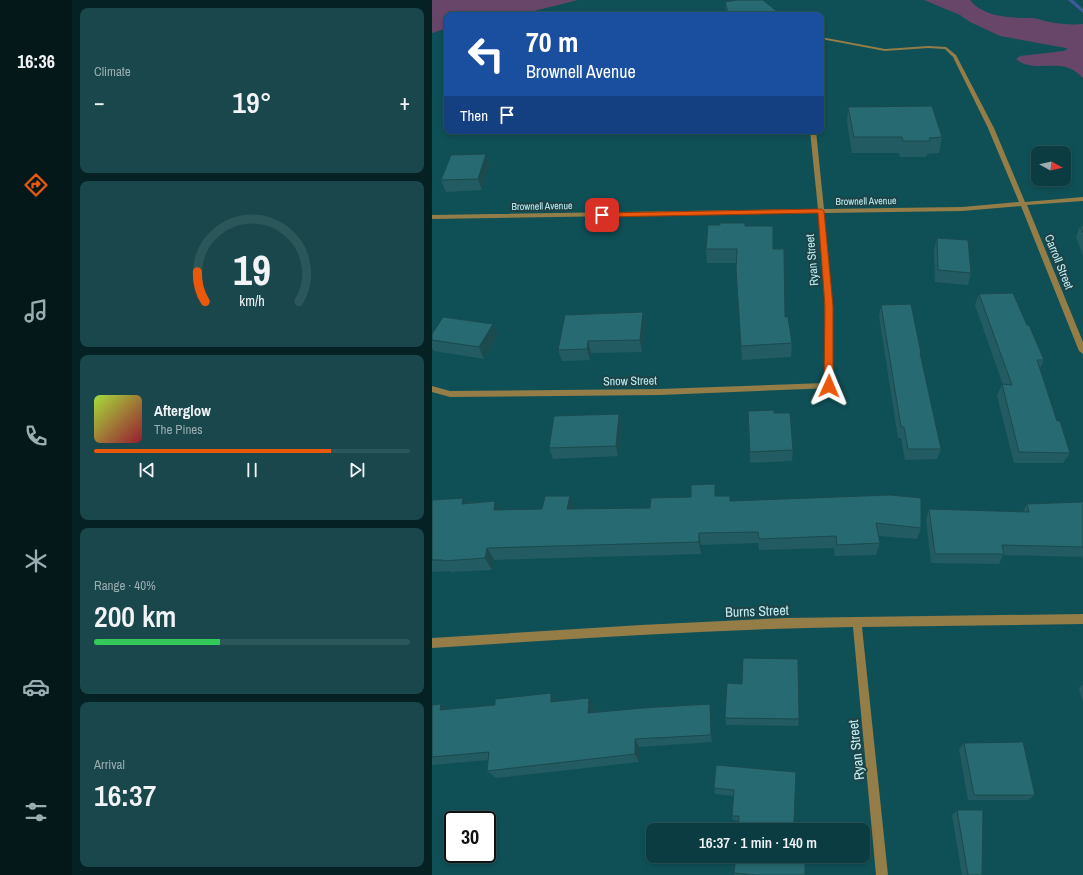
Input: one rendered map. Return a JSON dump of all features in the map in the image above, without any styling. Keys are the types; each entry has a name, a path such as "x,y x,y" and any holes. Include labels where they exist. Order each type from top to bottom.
{"street":[{"name":"Carroll Street","path":"824,39 885,50 928,47 946,48 954,55 991,128 1024,204 1083,351"},
{"name":"Ryan Street","path":"813,134 829,306 829,386"},
{"name":"Brownell Avenue","path":"432,217 962,209 1083,199"},
{"name":"Snow Street","path":"432,389 450,394 660,392 829,386"},
{"name":"Burns Street","path":"432,644 784,623 1083,620"},
{"name":"Ryan Street","path":"857,622 882,875"}],"shaded area":[{"path":"432,0 578,0 530,12 444,12 444,29 432,33"},
{"path":"924,0 970,0 983,10 999,16 1034,18 1062,24 1083,24 1083,78 1073,70 1066,67 1029,65 1016,59 1020,56 1064,51 1068,49 1066,48 1000,36 970,22 960,15"}],"building":[{"path":"737,0 763,0 778,12 728,12 725,2"},
{"path":"932,106 942,137 929,138 930,141 903,141 902,137 854,137 848,107"},
{"path":"486,154 478,179 441,180 451,155"},
{"path":"720,223 745,223 745,226 773,226 773,249 784,249 785,317 788,317 792,343 741,346 736,269 737,249 706,249 708,225 720,225"},
{"path":"1080,226 1083,226 1083,233"},
{"path":"937,238 968,240 971,273 938,270"},
{"path":"1013,293 1044,360 1037,360 1057,421 1060,421 1070,453 1019,452 1002,384 1012,385 979,294"},
{"path":"911,304 941,449 908,449 904,427 901,427 881,305"},
{"path":"643,312 640,340 588,341 587,349 558,350 565,315"},
{"path":"443,317 493,324 479,347 432,340 432,334"},
{"path":"774,410 774,413 790,413 793,450 750,452 748,411"},
{"path":"619,414 616,446 549,448 554,416"},
{"path":"715,484 715,496 730,496 730,501 891,495 921,498 921,528 876,523 880,543 837,545 836,536 759,539 758,532 699,533 699,542 487,548 485,558 443,561 432,560 432,500 463,498 462,504 495,501 494,510 542,509 545,496 570,496 567,509 650,508 651,498 691,497 691,485"},
{"path":"1083,502 1083,547 1002,545 1004,554 935,554 929,509 1029,512 1027,504"},
{"path":"743,658 798,659 799,719 725,718 727,683 742,684"},
{"path":"551,693 551,702 589,698 588,713 710,704 711,735 635,739 635,754 487,771 489,752 432,757 432,705 441,704 440,710 495,705 495,699"},
{"path":"1023,742 1035,795 974,795 964,743"},
{"path":"716,765 796,772 794,822 806,823 738,823 739,816 732,816 734,790 714,788"},
{"path":"957,810 983,810 982,875 968,875"},
{"path":"735,863 805,863 805,875 756,875 734,873"}],"waterway":[{"path":"1070,0 1083,12"}],"route":[{"path":"602,215 821,211 829,306 829,386"}]}
